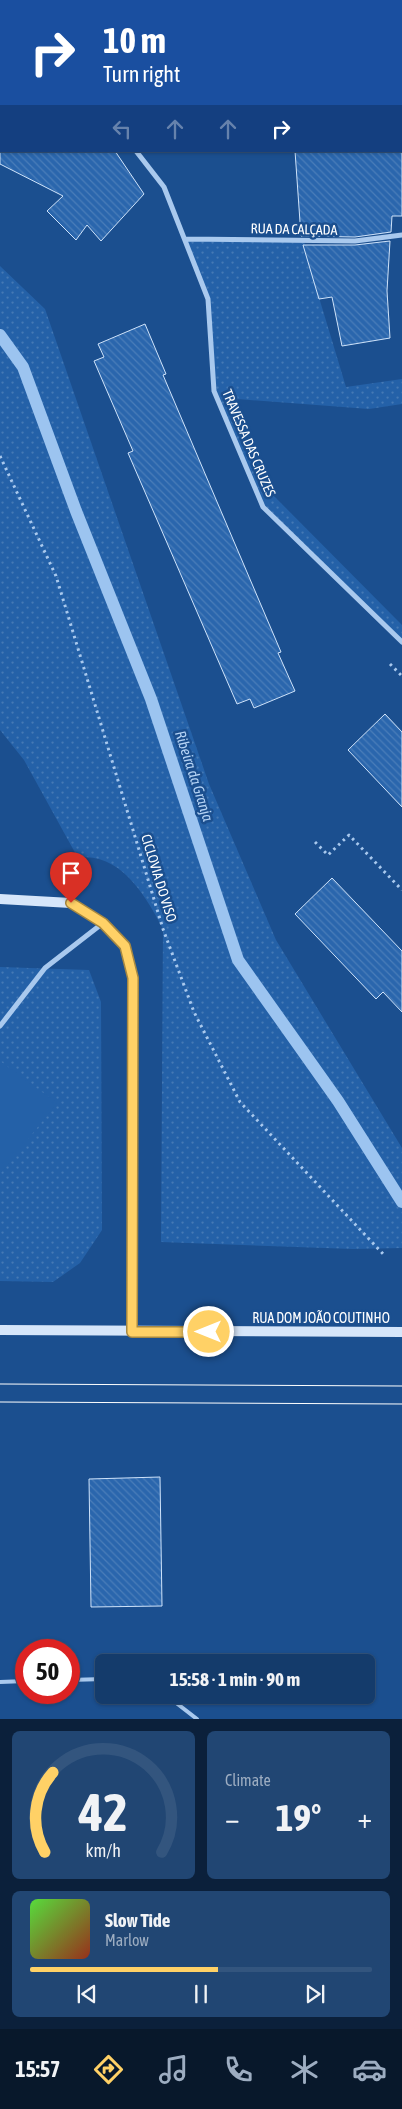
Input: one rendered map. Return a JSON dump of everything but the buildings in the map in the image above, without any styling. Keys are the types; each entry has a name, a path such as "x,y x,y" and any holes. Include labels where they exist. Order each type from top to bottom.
{"street":[{"name":"TRAVESSA DAS CRUZES","path":"137,152 164,187 208,299 214,390 263,507 402,642"},
{"name":"RUA DA CALÇADA","path":"185,239 355,241 402,235"},
{"path":"0,899 71,903 103,923 125,946 133,978 132,1332"},
{"path":"0,1026 45,968 103,923"},
{"name":"RUA DOM JOÃO COUTINHO","path":"0,1330 402,1332"}],"lane":[{"path":"80,1680 95,1679"},
{"path":"0,1682 15,1682"},
{"path":"178,1704 197,1719"}],"path":[{"name":"CICLOVIA DO VISO","path":"0,456 56,576 163,929 194,1012 240,1102 385,1256"},
{"path":"387,660 402,676"},
{"path":"316,842 328,854 349,835 402,890"}],"shaded area":[{"path":"185,239 304,240 308,261 346,387 402,379 402,404 369,409 237,399 271,493 402,625 402,642 263,507 214,391 208,299"},
{"path":"0,266 45,309 209,784 276,940 402,1148 402,1248 353,1249 161,1242 163,929 140,891 119,869 107,862 93,858 78,858 24,760 0,730"},
{"path":"0,967 89,970 101,1002 102,1230 80,1263 53,1282 0,1281"},
{"path":"0,1061 57,1103 0,1174"}],"waterway":[{"name":"Ribeira da Granja","path":"0,335 23,367 76,511 151,699 238,960 338,1101 402,1202"}],"tram line":[{"path":"0,1384 402,1386"},
{"path":"0,1402 402,1404"}],"route":[{"path":"71,903 103,923 125,946 133,978 132,1332 209,1332"}]}
